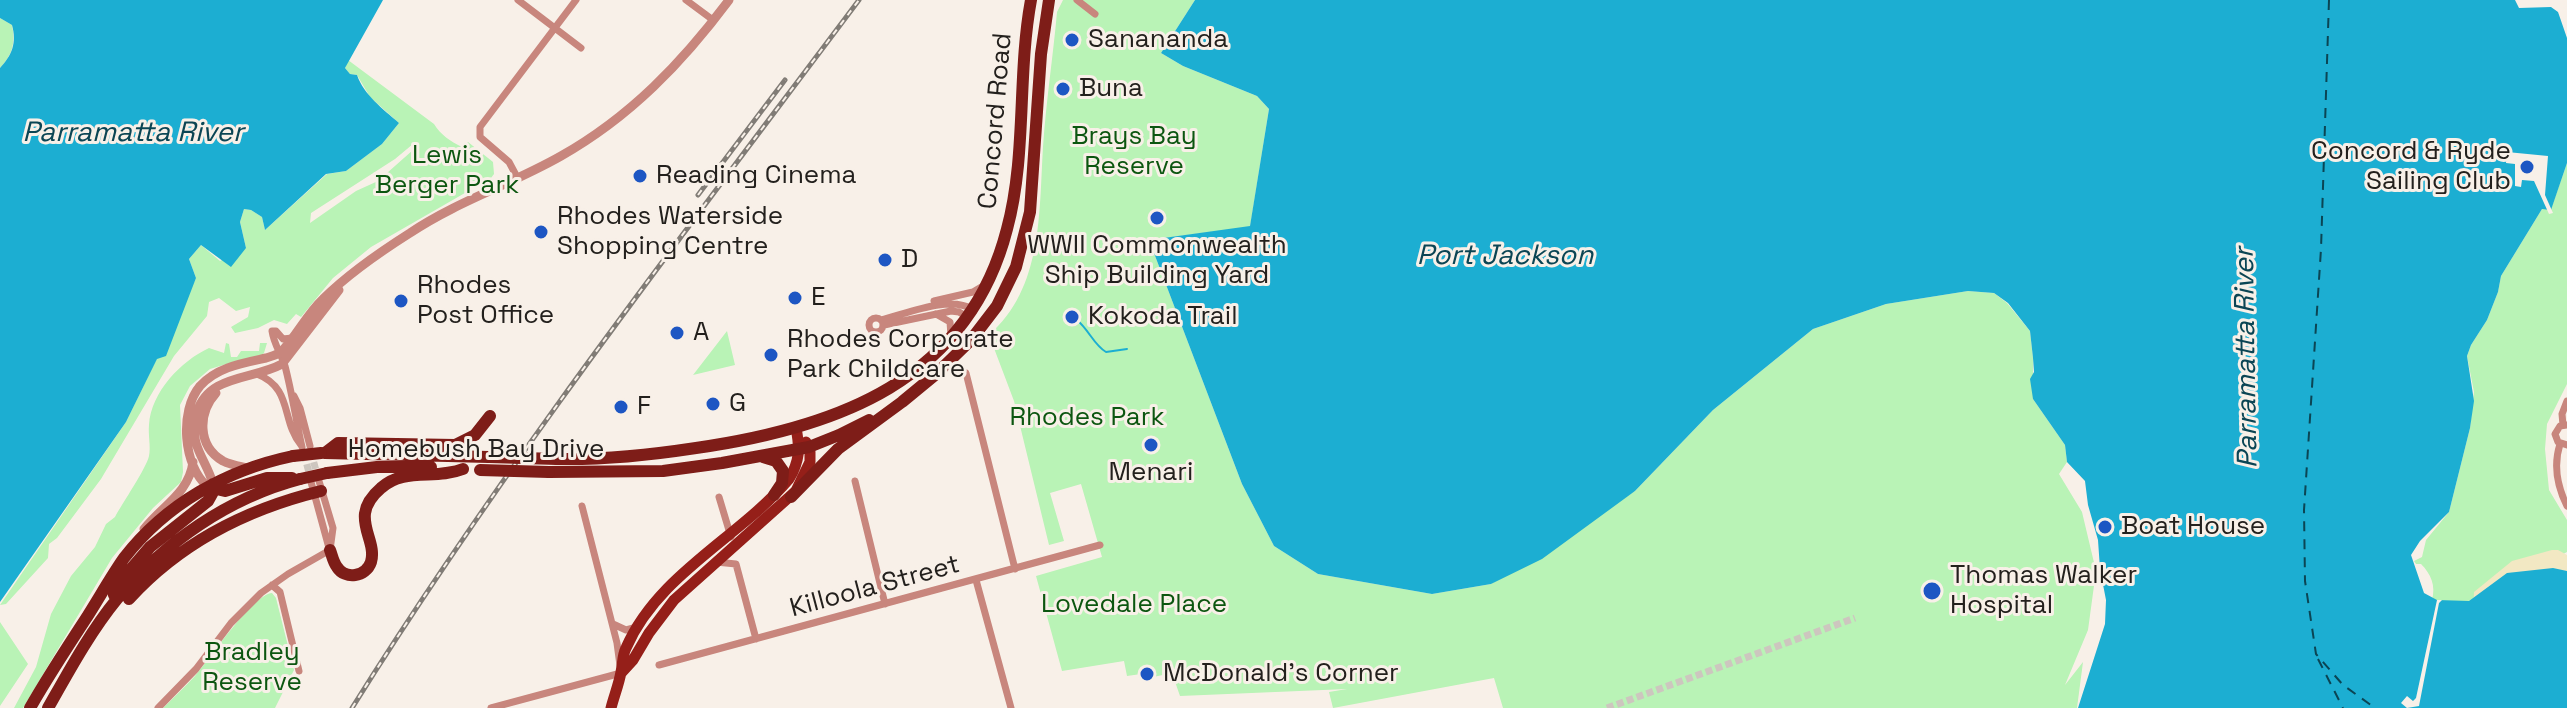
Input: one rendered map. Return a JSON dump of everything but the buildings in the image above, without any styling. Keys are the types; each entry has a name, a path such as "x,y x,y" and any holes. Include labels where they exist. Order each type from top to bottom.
{"highway":[{"name":"Concord Road","path":"796,428 848,410 898,384 927,362 951,338 988,280 1003,246 1014,196 1031,0"},
{"name":"Concord Road","path":"897,406 947,364 983,326 997,306 1016,267 1033,191 1041,54 1049,0"},
{"path":"969,313 983,326"},
{"path":"791,497 838,449 897,406"},
{"name":"Homebush Bay Drive","path":"48,708 93,632 126,590 181,537 239,501 377,467 549,472 663,471 804,448 839,435 897,406"},
{"path":"323,453 338,443 455,445 471,438 490,416"},
{"name":"Homebush Bay Drive","path":"30,708 124,558 163,517 212,486 248,469 301,450 557,459 636,457 796,428"},
{"path":"760,456 773,459 782,468 783,479 774,495"},
{"path":"330,550 335,565 343,573 357,575 367,569 372,555 365,530 365,515 377,491 394,479 412,475 441,476 463,469"},
{"path":"93,632 131,569 161,537 208,501 212,486 225,491 272,477 315,483"},
{"path":"69,673 131,596 182,551 216,529 286,500 315,483"}],"main road":[{"path":"621,673 674,600 799,487 811,455 804,448 796,428"},
{"path":"611,708 624,652 637,627 671,585 774,495 793,473 804,448"}],"street":[{"path":"518,0 581,48"},
{"path":"517,177 509,162 480,137 480,127 576,0"},
{"path":"686,0 713,20"},
{"path":"282,358 293,336 323,299 419,227 462,202 561,156 624,113 659,83 729,0"},
{"path":"1077,0 1095,14"},
{"path":"212,486 195,439 196,416 203,399 224,383 272,369 349,278"},
{"path":"910,313 932,302 976,291 988,280"},
{"path":"955,303 964,304 969,313 956,311 882,322 955,303"},
{"path":"936,314 950,322 951,338"},
{"path":"293,336 284,340 272,331 291,390 301,450"},
{"path":"212,486 199,477 186,428 191,403 199,388 223,369 282,358"},
{"path":"947,364 966,373 1015,569"},
{"path":"257,373 272,382 282,395 301,450"},
{"path":"239,378 210,400 203,416 203,430 216,456 231,465 248,469"},
{"path":"2567,401 2562,414 2565,425 2555,434 2556,440 2564,445 2556,461 2556,471 2567,506"},
{"path":"124,558 150,522 185,487 193,460"},
{"path":"855,481 885,604"},
{"path":"158,708 196,669 231,623 272,585 330,550 315,483"},
{"path":"719,497 734,547"},
{"path":"491,708 621,673 582,506"},
{"name":"Killoola Street","path":"659,665 1100,545"},
{"path":"716,562 736,564 756,639"},
{"path":"976,580 1010,708"},
{"path":"272,585 280,592 299,671"},
{"path":"611,623 621,629 637,627"}],"green space":[{"path":"1063,0 1195,0 1161,53 1183,66 1257,96 1269,109 1250,227 1149,240 1242,484 1274,546 1318,574 1432,594 1491,584 1635,491 1713,410 1813,329 1886,304 1968,291 1994,293 2007,303 2030,331 2033,399 2065,445 2067,462 2059,474 2082,512 2096,571 2088,630 2065,685 2083,662 2077,708 1503,708 1494,678 1333,708 1329,692 1347,689 1180,696 1172,673 1144,679 1141,674 1127,676 1124,661 1062,671 1036,576 1102,557 1081,484 1050,493 1064,541 1049,545 1014,401 989,335 1007,316 1020,295 1035,248 1057,12"},
{"path":"0,18 12,25 14,37 8,58 0,68"},
{"name":"Lewis Berger Park","path":"348,60 434,124 450,140 462,147 468,142 493,162 494,174 371,247 333,278 301,317 296,314 287,324 274,320 258,328 235,333 231,327 248,317 250,307 236,311 219,298 209,302 207,316 174,356 101,479 57,538 49,544 48,558 6,604 0,605 126,422 196,278 189,259 201,245 220,261 246,248 240,222 244,209 262,217 265,230 327,174 346,171 382,144 399,123 370,97 357,75 350,74 345,68","holes":["413,144 413,150 378,181 356,191 310,223 311,213"]},
{"path":"2567,163 2567,384 2547,424 2545,449 2549,490 2567,520 2567,552 2469,604 2432,600 2430,576 2421,564 2414,561 2422,557 2426,540 2449,512 2470,428 2474,392 2467,356 2487,320 2501,276 2542,209 2551,209"},
{"path":"727,331 735,365 693,375"},
{"path":"226,343 229,344 231,357 237,357 241,351 259,351 260,343 267,343 264,353 258,358 210,369 190,386 180,405 181,482 153,508 112,558 23,708 14,708 36,667 51,614 71,576 95,547 106,524 115,517 147,461 151,413 161,390 188,361 209,348 224,353"},
{"name":"Bradley Reserve","path":"272,593 276,598 294,670 275,708 163,708 195,676 254,604"},
{"path":"0,622 28,664 0,706"}],"sand":[{"path":"2552,550 2567,555 2567,610 2473,612 2474,592 2512,561"}],"water":[{"name":"Parramatta River","path":"0,0 383,0 345,68 350,74 357,75 369,95 399,123 382,144 346,171 326,174 265,230 262,217 244,209 240,222 246,248 231,267 201,245 189,259 196,278 166,356 157,359 126,422 0,602 0,68 8,58 14,37 12,25 0,18"},
{"name":"Port Jackson","path":"1195,0 2515,0 2519,8 2551,7 2558,12 2567,38 2567,163 2551,210 2542,209 2501,276 2487,320 2471,345 2467,356 2474,401 2449,512 2420,541 2411,555 2424,593 2437,600 2469,601 2507,573 2553,568 2567,571 2567,708 2078,708 2105,624 2106,600 2098,540 2085,481 2067,462 2065,445 2033,399 2030,331 2008,303 1994,293 1968,291 1886,304 1813,329 1713,410 1635,491 1542,559 1491,584 1432,594 1318,574 1274,546 1242,484 1149,240 1250,226 1269,109 1257,96 1183,66 1161,53"}],"pier":[{"path":"2507,152 2548,156 2545,195 2553,213 2549,214 2534,181 2522,180 2521,187 2515,186 2515,164 2506,163"},
{"path":"2437,600 2442,600 2419,706 2407,708 2401,703 2407,696 2413,701 2416,698"}],"waterway":[{"path":"1077,320 1106,352 1127,349"}],"ferry route":[{"path":"2329,0 2321,249 2304,510 2305,581 2316,654 2343,685 2375,708"},
{"path":"2318,659 2343,708"}],"tunnel":[{"path":"311,452 318,478"},
{"path":"304,454 311,480"},
{"path":"1607,708 1855,618"}],"railway":[{"path":"352,708 534,437 859,0"},
{"path":"698,195 785,80"}],"place":[{"name":"Sanananda","path":"1072,40"},
{"name":"Buna","path":"1063,89"},
{"name":"Concord & Ryde Sailing Club","path":"2527,167"},
{"name":"Reading Cinema","path":"640,176"},
{"name":"WWII Commonwealth Ship Building Yard","path":"1157,218"},
{"name":"Rhodes Waterside Shopping Centre","path":"541,232"},
{"name":"D","path":"885,260"},
{"name":"E","path":"795,298"},
{"name":"Rhodes Post Office","path":"401,301"},
{"name":"Kokoda Trail","path":"1072,317"},
{"name":"A","path":"677,333"},
{"name":"Rhodes Corporate Park Childcare","path":"771,355"},
{"name":"G","path":"713,404"},
{"name":"F","path":"621,407"},
{"name":"Menari","path":"1151,445"},
{"name":"Boat House","path":"2105,527"},
{"name":"Thomas Walker Hospital","path":"1932,591"},
{"name":"McDonald's Corner","path":"1147,674"}],"park label":[{"name":"Brays Bay Reserve","path":"1134,152"},
{"name":"Rhodes Park","path":"1087,418"},
{"name":"Lovedale Place","path":"1134,605"}]}
